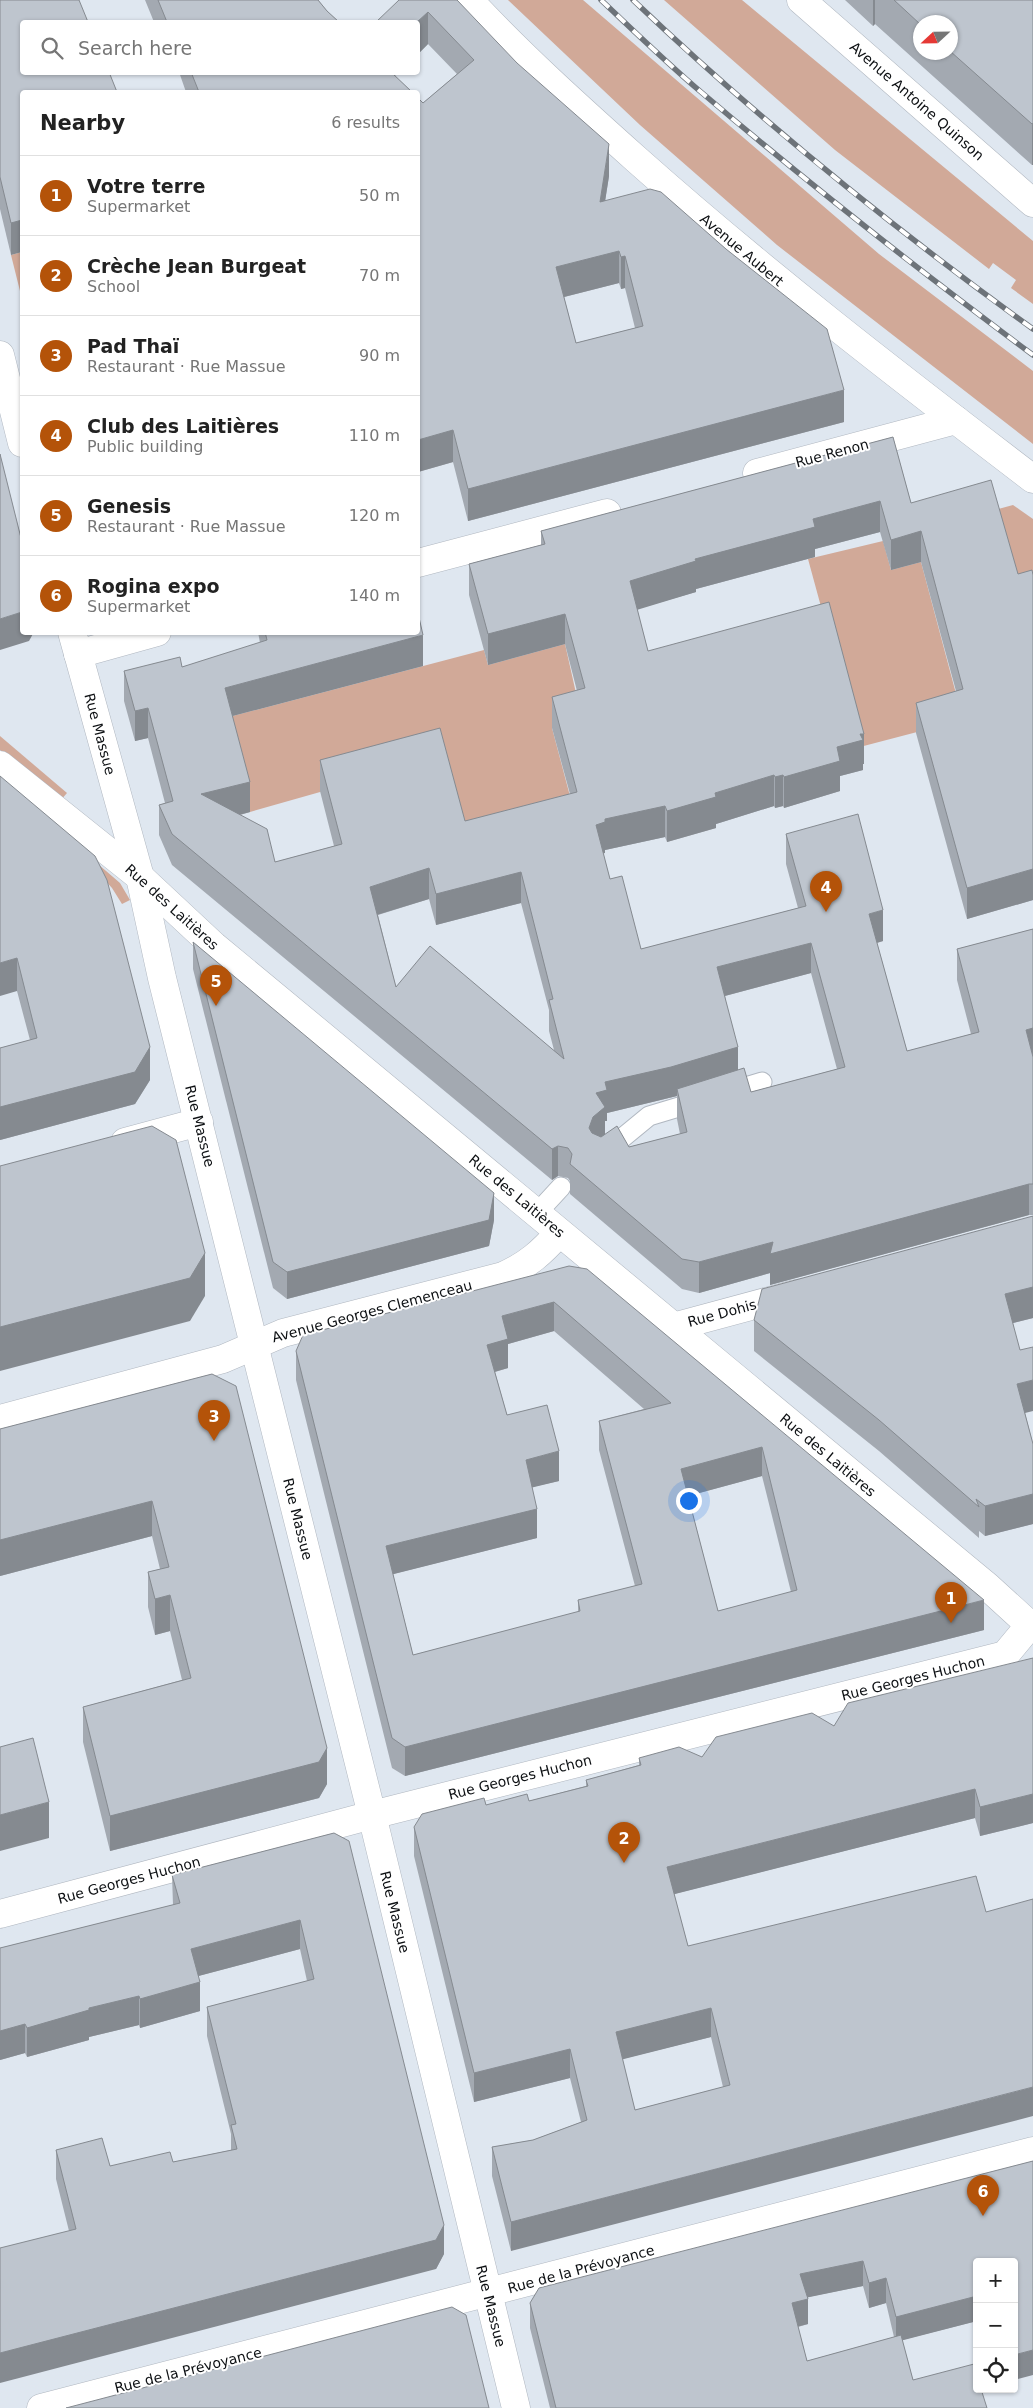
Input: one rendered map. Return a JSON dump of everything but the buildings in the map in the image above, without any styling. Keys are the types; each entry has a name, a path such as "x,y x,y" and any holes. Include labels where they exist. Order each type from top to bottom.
{"street":[{"name":"Avenue Aubert","path":"469,0 497,30 600,127 769,274 1033,479"},
{"name":"Avenue Antoine Quinson","path":"801,0 1033,203"},
{"path":"0,355 20,435"},
{"name":"Rue Renon","path":"736,479 956,420"},
{"path":"420,562 633,506"},
{"path":"75,643 135,635"},
{"name":"Rue Massue","path":"75,643 140,877 162,978 372,1814 516,2408"},
{"name":"Rue des Laitières","path":"0,765 140,877 214,946 988,1587 1031,1626"},
{"path":"96,1150 199,1122"},
{"name":"Avenue Georges Clemenceau","path":"0,1418 222,1358 283,1333 503,1276 523,1267 539,1256 559,1233"},
{"name":"Rue Dohis","path":"673,1327 821,1287"},
{"name":"Rue Georges Huchon","path":"0,1914 372,1814 1005,1654 1031,1626"},
{"name":"Rue de la Prévoyance","path":"41,2408 1033,2151"}],"lane":[{"path":"600,1156 649,1116 762,1082"},
{"path":"537,1213 561,1187"}],"shaded area":[{"path":"508,0 583,0 879,254 1033,371 1033,444 777,245 640,125"},
{"path":"664,0 742,0 1033,241 1033,304 1011,288 1016,280 993,263 989,269 835,150"},
{"path":"20,253 20,291 11,255"},
{"path":"1013,505 1033,519 1033,579 1012,584 991,511"},
{"path":"883,541 891,570 921,562 963,720 856,748 847,702 808,559"},
{"path":"565,644 582,720 552,728 580,834 465,852 440,758 250,812 225,718 484,650 488,665"},
{"path":"0,736 67,793 60,801 0,750"},
{"path":"63,834 120,883 130,900 122,904 112,888"}],"railway":[{"path":"601,0 688,81 783,160 907,259 1033,355"},
{"path":"633,0 680,44 827,171 929,252 1033,329"}],"place":[{"name":"Club des Laitières","path":"826,912"},
{"name":"Genesis","path":"216,1006"},
{"name":"Pad Thaï","path":"214,1441"},
{"name":"Votre terre","path":"951,1623"},
{"name":"Crèche Jean Burgeat","path":"624,1863"},
{"name":"Rogina expo","path":"983,2216"}]}
